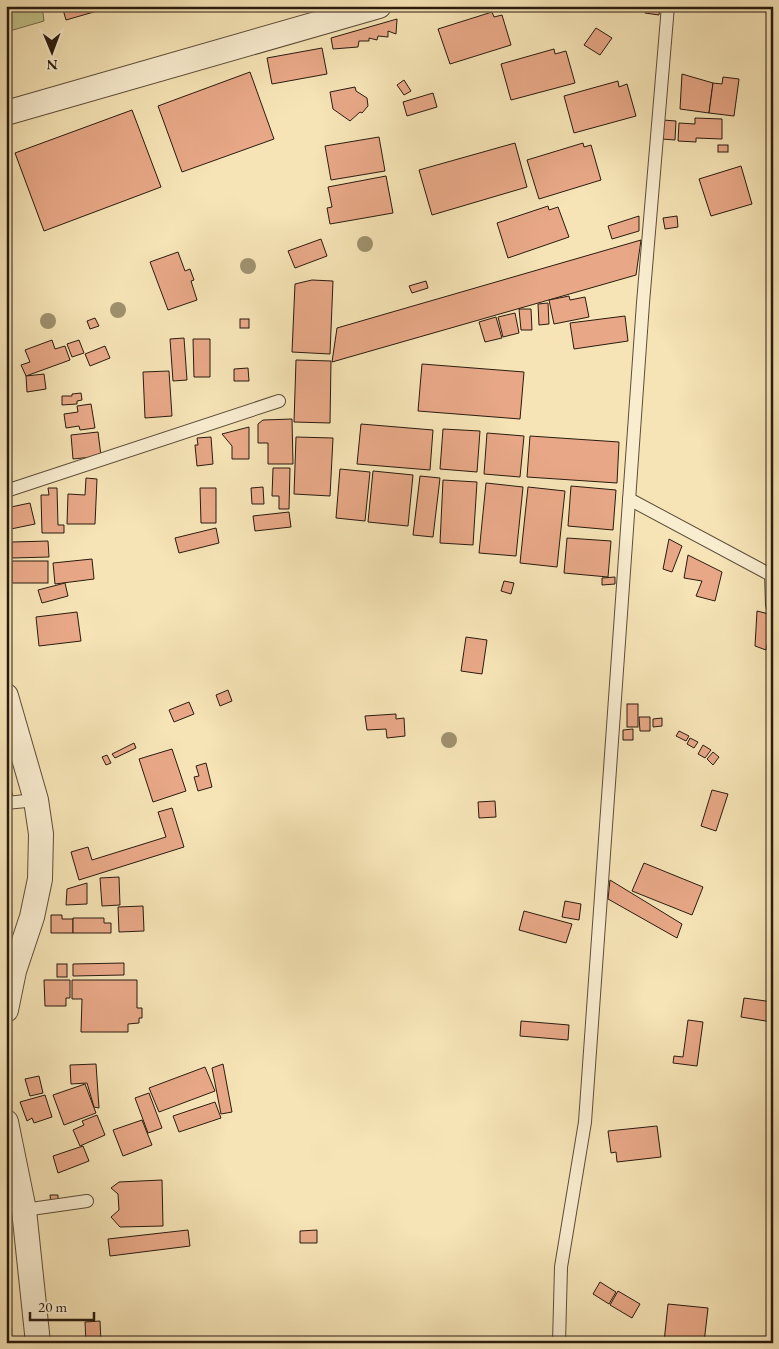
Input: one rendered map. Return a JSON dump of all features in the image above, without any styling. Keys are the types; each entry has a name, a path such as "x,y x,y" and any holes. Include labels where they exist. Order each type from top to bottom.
{"street":[{"path":"6,113 379,6"},
{"path":"6,696 36,800 42,834 40,879 32,917 14,971 6,1010"},
{"path":"6,1122 24,1210 38,1343"}],"lane":[{"path":"559,1343 561,1267 585,1122 643,303 668,6"},
{"path":"6,491 279,400"},
{"path":"629,498 771,574 772,605"},
{"path":"6,803 36,800"},
{"path":"24,1210 88,1200"}],"green space":[{"path":"6,6 42,6 44,21 6,32"}],"building":[{"path":"62,6 111,6 111,7 66,20"},
{"path":"645,6 660,6 659,15 645,13"},
{"path":"492,12 494,17 502,15 511,45 450,64 438,29"},
{"path":"397,19 396,34 388,31 388,37 378,36 377,40 369,38 369,41 359,41 358,47 333,49 331,38"},
{"path":"596,28 612,38 600,55 584,45"},
{"path":"322,48 327,74 272,84 267,58"},
{"path":"554,49 555,54 566,51 575,83 511,100 501,64"},
{"path":"250,72 274,139 182,172 158,106"},
{"path":"682,74 713,83 709,113 680,109"},
{"path":"723,77 739,79 734,116 709,113 713,83 722,84"},
{"path":"404,80 411,91 404,95 397,85"},
{"path":"618,81 619,87 627,84 636,116 574,133 564,96"},
{"path":"355,87 356,91 367,98 368,106 362,113 360,112 350,121 333,109 330,92"},
{"path":"433,93 437,107 407,116 403,102"},
{"path":"132,110 161,187 44,231 15,153"},
{"path":"695,118 722,119 722,139 696,138 696,142 678,141 679,123 695,124"},
{"path":"663,120 676,121 675,140 662,139"},
{"path":"379,137 385,171 331,180 325,146"},
{"path":"515,143 527,187 432,215 419,170"},
{"path":"583,143 584,147 591,145 601,180 539,199 527,160"},
{"path":"718,145 728,145 728,152 718,152"},
{"path":"741,166 752,204 711,216 699,179"},
{"path":"386,176 393,213 330,224 327,208 332,207 328,187"},
{"path":"548,206 549,210 558,207 569,237 508,258 497,223"},
{"path":"639,216 639,231 612,239 608,226"},
{"path":"677,216 678,227 665,229 663,218"},
{"path":"321,239 327,256 295,268 288,251"},
{"path":"641,240 636,275 332,362 337,328"},
{"path":"178,252 185,271 190,269 194,280 191,281 197,300 168,310 150,262"},
{"path":"312,280 333,281 330,354 292,352 295,284"},
{"path":"426,281 428,288 412,293 409,286"},
{"path":"569,296 570,300 585,297 589,317 554,324 549,300"},
{"path":"548,303 549,324 539,325 538,304"},
{"path":"519,309 531,309 532,330 521,330"},
{"path":"515,313 519,333 503,337 498,317"},
{"path":"625,316 628,341 574,349 570,323"},
{"path":"496,317 502,338 485,342 479,322"},
{"path":"95,318 99,326 90,329 87,321"},
{"path":"240,319 249,319 249,328 240,328"},
{"path":"184,338 187,380 173,381 170,339"},
{"path":"193,339 210,339 210,377 194,377"},
{"path":"52,340 55,349 65,346 70,360 26,376 21,365 30,362 25,350"},
{"path":"79,340 84,353 72,357 67,344"},
{"path":"105,346 110,358 90,366 85,354"},
{"path":"296,360 331,361 330,423 294,422"},
{"path":"422,364 524,372 520,419 418,411"},
{"path":"248,368 249,381 234,381 234,369"},
{"path":"169,371 172,416 145,418 143,372"},
{"path":"44,374 46,389 27,392 26,376"},
{"path":"81,393 82,400 77,401 77,404 62,405 62,396 72,396 72,394"},
{"path":"91,404 95,428 80,430 79,426 66,428 64,414 78,412 77,406"},
{"path":"292,419 293,464 268,464 268,443 258,443 258,424 263,420"},
{"path":"361,424 433,430 430,470 357,464"},
{"path":"249,427 249,459 232,459 232,446 222,434"},
{"path":"443,429 480,431 477,472 440,469"},
{"path":"98,432 101,456 73,459 71,435"},
{"path":"487,433 524,436 520,477 484,474"},
{"path":"530,436 619,442 617,483 527,477"},
{"path":"211,437 213,464 197,466 195,445 198,445 197,438"},
{"path":"296,437 333,438 330,496 294,494"},
{"path":"273,468 290,468 289,509 279,509 279,496 272,496"},
{"path":"340,469 370,472 365,521 336,518"},
{"path":"373,471 413,475 408,526 368,522"},
{"path":"420,476 440,478 433,537 413,535"},
{"path":"86,478 97,479 95,524 67,524 68,494 85,495"},
{"path":"443,480 477,482 473,545 440,543"},
{"path":"486,483 523,487 516,556 479,553"},
{"path":"571,486 616,490 613,530 568,526"},
{"path":"263,487 264,504 252,504 251,488"},
{"path":"528,487 565,491 557,567 520,563"},
{"path":"48,488 57,488 58,525 64,525 64,533 42,533 41,495 49,495"},
{"path":"200,488 216,488 216,523 201,523"},
{"path":"30,503 35,524 6,530 6,508"},
{"path":"289,512 291,527 255,531 253,516"},
{"path":"216,528 219,543 179,553 175,538"},
{"path":"567,538 611,541 608,577 564,573"},
{"path":"669,539 682,546 672,572 663,569"},
{"path":"48,541 49,557 12,558 12,542"},
{"path":"688,555 722,572 715,601 696,596 702,581 684,578"},
{"path":"92,559 94,579 55,584 53,563"},
{"path":"12,561 48,561 48,583 12,583"},
{"path":"615,577 615,584 602,585 602,578"},
{"path":"504,581 514,583 511,594 501,591"},
{"path":"65,583 68,596 42,603 38,590"},
{"path":"757,611 773,615 766,650 755,646"},
{"path":"77,612 81,641 39,646 36,617"},
{"path":"466,637 487,640 482,674 461,671"},
{"path":"228,690 232,701 220,706 216,695"},
{"path":"189,702 194,714 174,722 169,710"},
{"path":"627,704 638,704 638,727 627,727"},
{"path":"396,714 396,719 404,718 405,736 387,738 386,729 367,730 365,716"},
{"path":"639,717 650,717 650,731 640,731"},
{"path":"662,718 662,726 653,727 653,719"},
{"path":"633,729 633,740 623,740 623,730"},
{"path":"679,731 689,736 686,741 676,736"},
{"path":"690,738 698,742 694,748 687,744"},
{"path":"134,743 136,748 115,758 112,754"},
{"path":"703,745 711,750 705,758 698,754"},
{"path":"172,749 186,791 153,802 139,759"},
{"path":"713,752 719,757 713,765 707,759"},
{"path":"107,755 111,763 106,765 102,757"},
{"path":"206,763 212,787 198,791 194,777 199,776 196,766"},
{"path":"6,775 8,775 13,797 6,799"},
{"path":"712,790 728,794 716,831 701,826"},
{"path":"495,801 496,817 479,818 478,802"},
{"path":"172,808 184,847 79,880 71,852 88,847 92,860 166,837 158,812"},
{"path":"644,863 703,887 692,915 632,891"},
{"path":"119,877 120,905 102,906 100,878"},
{"path":"610,880 682,924 677,938 608,899"},
{"path":"87,883 87,904 66,905 67,889"},
{"path":"565,901 581,904 579,920 562,917"},
{"path":"143,906 144,931 119,932 118,907"},
{"path":"524,911 572,924 566,943 519,930"},
{"path":"51,915 62,915 62,919 73,919 73,933 51,933"},
{"path":"73,918 104,918 104,923 111,923 111,933 73,933"},
{"path":"124,963 124,975 73,976 73,964"},
{"path":"57,964 67,964 67,977 57,977"},
{"path":"44,980 70,980 70,998 66,998 66,1006 45,1006"},
{"path":"72,980 137,980 137,1008 142,1008 142,1018 139,1018 139,1023 128,1024 128,1032 81,1032 82,999 72,999"},
{"path":"744,998 773,1002 772,1022 741,1017"},
{"path":"688,1020 703,1022 697,1066 673,1063 674,1056 683,1057"},
{"path":"521,1021 569,1025 568,1040 520,1036"},
{"path":"96,1064 99,1108 94,1107 87,1083 71,1084 70,1065"},
{"path":"223,1064 232,1112 221,1114 212,1068"},
{"path":"205,1067 215,1091 159,1112 149,1088"},
{"path":"39,1076 43,1093 30,1096 25,1079"},
{"path":"85,1084 96,1113 64,1125 53,1095"},
{"path":"149,1093 162,1128 148,1133 135,1098"},
{"path":"45,1095 52,1117 34,1123 32,1118 27,1121 20,1102"},
{"path":"215,1102 221,1118 179,1132 173,1116"},
{"path":"97,1115 105,1135 80,1146 73,1130 84,1125 82,1121"},
{"path":"142,1120 152,1145 123,1156 113,1130"},
{"path":"657,1126 661,1157 617,1162 616,1152 611,1153 608,1131"},
{"path":"83,1146 89,1161 58,1173 53,1156"},
{"path":"162,1180 163,1226 120,1227 111,1217 119,1210 118,1194 111,1188 119,1182"},
{"path":"50,1195 58,1195 58,1203 51,1204"},
{"path":"188,1230 190,1246 110,1256 108,1239"},
{"path":"317,1230 317,1243 300,1243 300,1231"},
{"path":"600,1282 616,1292 609,1304 593,1294"},
{"path":"618,1291 640,1304 632,1318 610,1305"},
{"path":"668,1304 708,1308 704,1343 664,1342"},
{"path":"100,1321 101,1343 86,1343 85,1322"}]}
